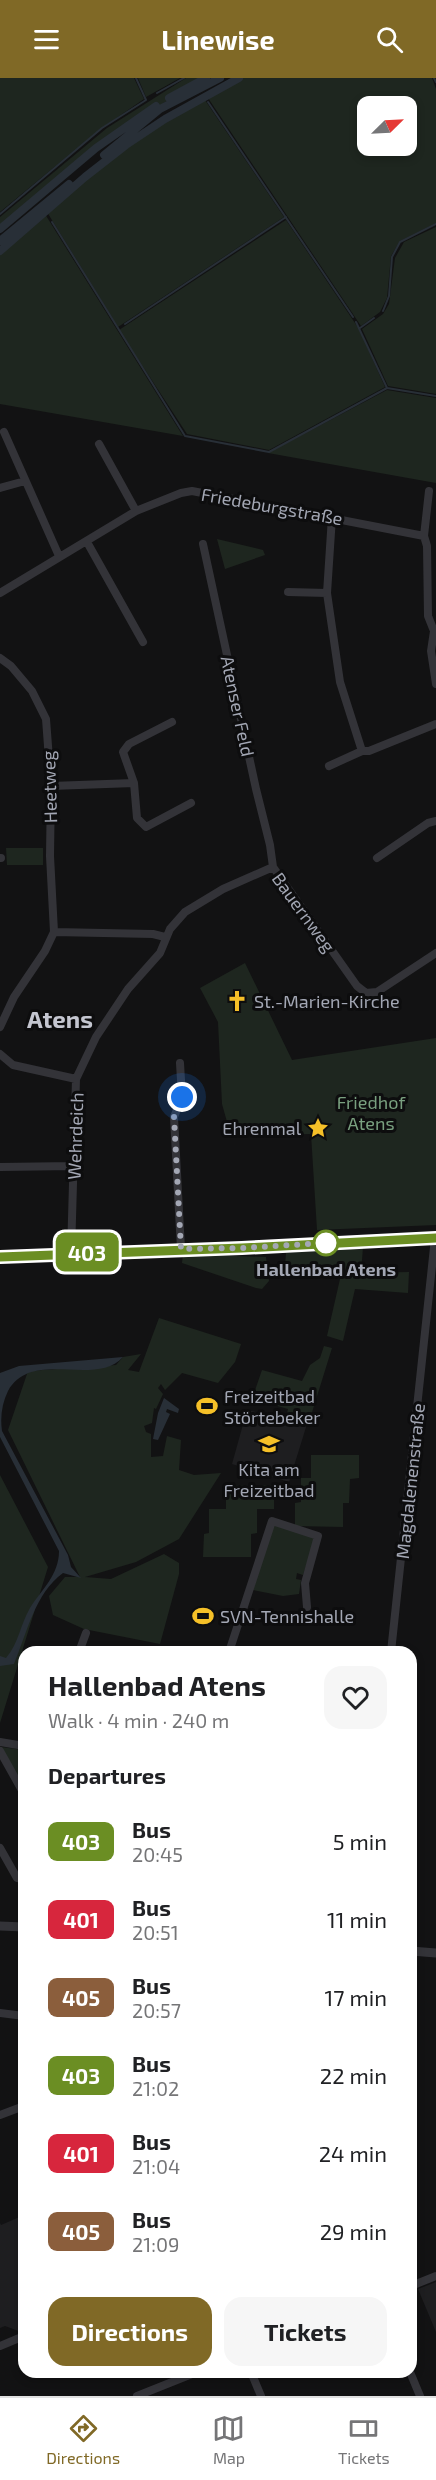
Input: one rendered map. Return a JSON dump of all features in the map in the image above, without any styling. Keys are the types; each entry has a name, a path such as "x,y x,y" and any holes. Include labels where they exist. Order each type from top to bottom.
{"street":[{"path":"4,432 59,556"},
{"path":"99,444 136,511"},
{"path":"0,488 25,481"},
{"path":"429,490 424,536 427,546 428,616 435,631 431,651 436,684"},
{"name":"Friedeburgstraße","path":"0,593 136,511 181,493 192,491 424,536"},
{"path":"332,517 327,593 340,682 362,751"},
{"path":"87,542 143,642"},
{"name":"Atenser Feld","path":"203,544 273,867"},
{"path":"288,592 327,593"},
{"name":"Heetweg","path":"0,658 11,666 32,691 46,719 51,786 50,856 54,932"},
{"path":"172,722 129,744 123,752 134,783 137,818 146,827 191,803"},
{"path":"329,766 362,751 369,751 436,724"},
{"path":"51,786 134,783"},
{"path":"376,858 428,823 436,821"},
{"name":"Bauernweg","path":"165,937 185,912 223,889 273,867 357,986 366,993 377,993 436,953"},
{"path":"0,1027 14,996 45,951 54,932 153,934 165,937"},
{"name":"Wehrdeich","path":"71,1253 76,1079 96,1037 128,989 160,953 165,937"},
{"path":"0,1054 13,1065 76,1079"},
{"path":"180,1063 182,1097 174,1117 181,1249"},
{"path":"0,1167 74,1166"},
{"path":"0,1257 435,1238"},
{"name":"Magdalenenstraße","path":"392,1646 435,1238"},
{"path":"231,1646 272,1521 318,1536 305,1583 307,1607"},
{"path":"81,1646 86,1633"},
{"path":"0,1742 18,1745"},
{"path":"0,1751 18,1781"},
{"path":"0,1848 18,1878"},
{"path":"0,1926 18,1927"},
{"path":"417,1951 436,1953"},
{"path":"0,2013 18,2015"},
{"path":"0,2115 18,2108"},
{"path":"417,2284 436,2276"},
{"path":"0,2346 18,2338"},
{"path":"137,2396 182,2378"},
{"path":"254,2378 261,2396"},
{"path":"412,2378 420,2396"}],"shaded area":[{"path":"123,1357 111,1366 97,1369 32,1372 19,1378 6,1396 2,1410 2,1431 68,1555 71,1567 81,1578 63,1573 53,1581 33,1614 21,1646 18,1646 14,1664 0,1666 0,1656 6,1658 10,1652 30,1608 53,1575 59,1551 0,1437 0,1373 19,1366"},
{"path":"164,1398 179,1409 178,1413 167,1409 166,1412 170,1414 158,1440 153,1439 158,1413"},
{"name":"Kita am Freizeitbad","path":"247,1410 307,1424 289,1482 232,1464"},
{"path":"18,2218 18,2331 5,2326 0,2328 0,2223 1,2225"},
{"path":"436,2282 436,2332 418,2289"}],"green space":[{"path":"0,78 134,78 144,99 99,130 0,212"},
{"path":"138,78 180,78 146,97"},
{"path":"186,78 206,78 125,129 0,229 0,217 107,128"},
{"path":"239,78 432,78 436,89 436,223 400,241 391,256 387,298 380,312 361,326 206,95"},
{"path":"203,97 284,217 118,327 47,212 122,150"},
{"path":"45,214 183,436 0,404 0,251"},
{"path":"286,220 359,329 385,387 269,450 187,434 119,330"},
{"path":"436,227 436,394 388,386 362,329 383,314 389,304 395,258 404,242"},
{"path":"387,390 436,398 436,483 268,453"},
{"path":"217,539 263,550 265,555 225,569"},
{"path":"6,848 43,848 43,865 7,865"},
{"name":"Friedhof Atens","path":"245,963 292,1060 436,1038 436,1225 317,1230 311,1134 231,1136 222,1104 218,1022 200,988"},
{"path":"363,1247 361,1273 409,1272 408,1293 355,1289 343,1341 327,1336 340,1279 285,1266 286,1253"},
{"path":"183,1254 266,1257 269,1281 262,1289 256,1288 182,1263"},
{"path":"159,1318 241,1344 235,1362 218,1383 182,1373 165,1390 161,1384 158,1388 163,1394 156,1409 154,1408 152,1423 144,1426 146,1432 151,1434 151,1457 163,1456 167,1436 181,1440 179,1470 194,1475 221,1473 179,1539 136,1562 85,1577 111,1579 164,1554 179,1563 179,1574 160,1644 84,1629 53,1615 49,1596 65,1577 80,1577 8,1430 28,1371 116,1365 123,1357 141,1354 128,1370 139,1372"},
{"path":"324,1346 332,1348 309,1422 286,1418 288,1409 252,1399 262,1370 302,1381 310,1365 320,1358"},
{"path":"311,1455 359,1455 359,1478 350,1479 349,1503 343,1503 343,1527 295,1526 295,1503 301,1502 301,1478 311,1478"},
{"path":"0,1475 48,1567 24,1646 18,1646 18,1664 0,1723"},
{"path":"226,1485 274,1485 274,1509 257,1509 257,1533 251,1534 251,1557 203,1557 204,1534 209,1533 209,1509 226,1509"},
{"path":"273,1523 316,1536 303,1575 297,1573 296,1579 301,1580 299,1594 283,1596 253,1590"},
{"path":"1,1747 18,1749 17,1778"}],"waterway":[{"path":"0,214 102,128 146,100 136,78"},
{"path":"157,93 184,78"},
{"path":"169,98 206,78"},
{"path":"104,155 160,109 220,78"},
{"path":"0,251 85,177 126,145 165,119 239,78"},
{"path":"434,78 436,82"},
{"path":"208,102 353,317"},
{"path":"0,229 96,148 156,106"},
{"path":"0,241 69,184"},
{"path":"125,324 286,217"},
{"path":"52,222 185,436 269,452 387,388"},
{"path":"383,311 389,296 392,257 400,242 436,224"},
{"path":"360,328 374,318"},
{"path":"356,322 387,388 436,396"}],"bus line":[{"name":"403","path":"0,1257 436,1238"}],"place":[{"name":"St.-Marien-Kirche","path":"237,1001"},
{"name":"Ehrenmal","path":"318,1128"},
{"name":"Hallenbad Atens","path":"326,1243"},
{"name":"Freizeitbad Störtebeker","path":"207,1406"},
{"name":"Kita am Freizeitbad","path":"269,1444"},
{"name":"SVN-Tennishalle","path":"203,1616"}],"district":[{"name":"Atens","path":"60,1018"}],"route":[{"path":"182,1097 174,1117 181,1249 326,1243"}]}
